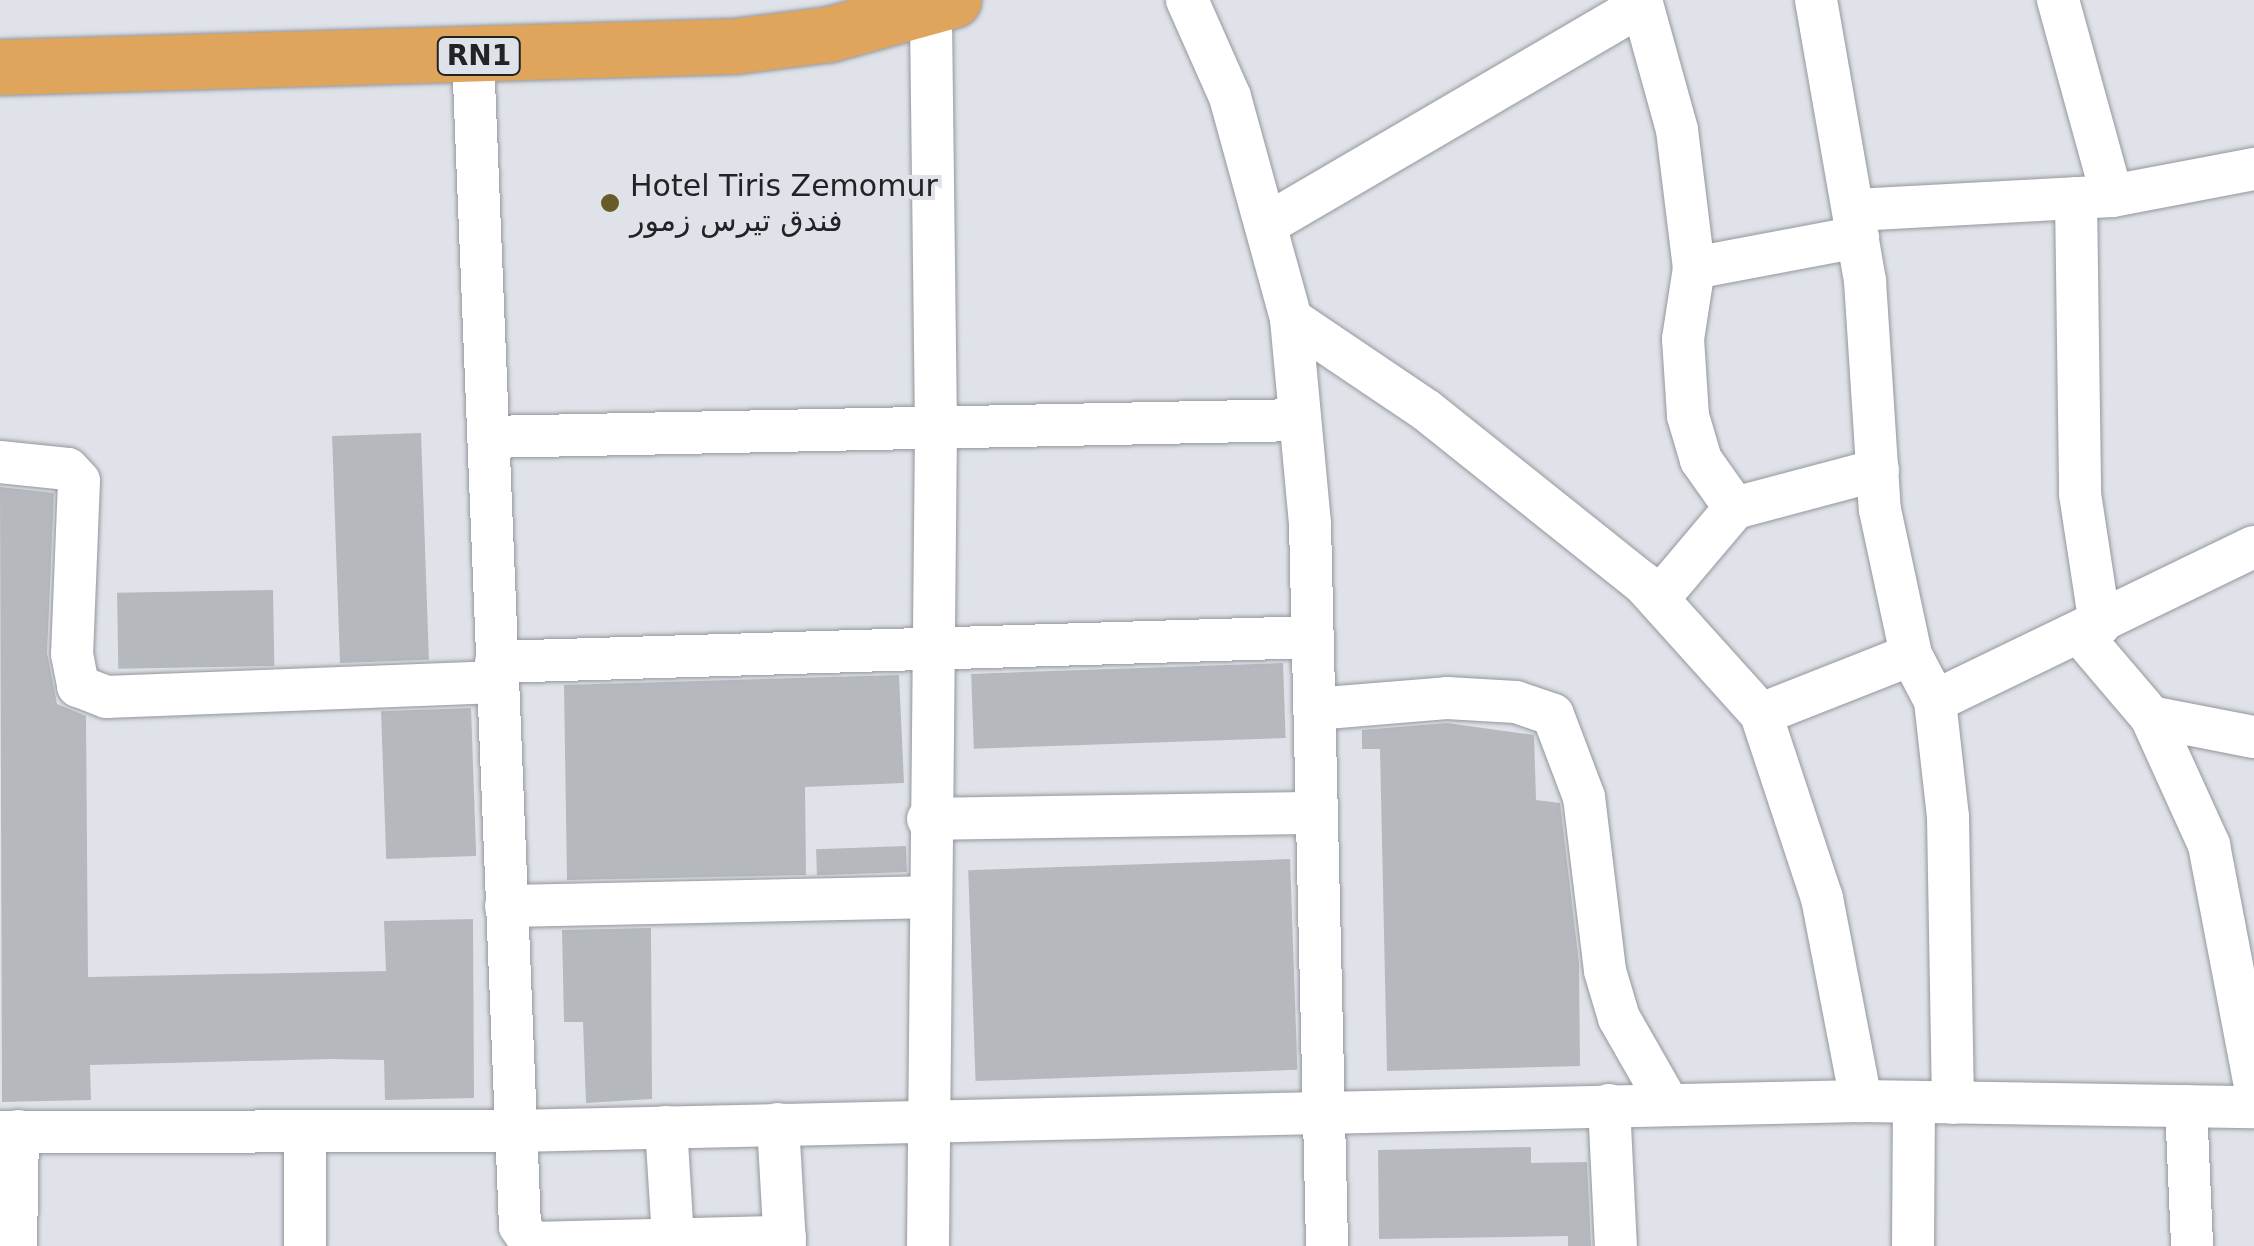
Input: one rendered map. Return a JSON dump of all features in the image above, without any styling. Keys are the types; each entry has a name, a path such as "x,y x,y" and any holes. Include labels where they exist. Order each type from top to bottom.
{"highway":[{"name":"RN1","path":"0,67 734,46 830,34 942,4"}],"street":[{"path":"1187,0 1230,98 1292,319 1312,638 1326,1246"},
{"path":"1816,0 1856,224 1878,470 1911,655 1935,701 1948,817 1934,1103 1913,1246"},
{"path":"2058,0 2094,197 2080,494 2091,630 2151,717 2214,860 2254,1081"},
{"path":"1267,224 1641,2 1678,130 1694,268 1684,339 1688,416 1701,460 1735,508"},
{"path":"928,1246 928,819 942,4"},
{"path":"473,56 520,1226 531,1243 785,1241 778,1124"},
{"path":"1694,268 1856,224 2094,197 2254,169"},
{"path":"1292,319 1426,410 1658,599 1761,714 1822,898 1861,1101"},
{"path":"488,437 1300,420"},
{"path":"0,462 68,468 78,482 72,654 78,686 108,697 930,648 1312,638"},
{"path":"1658,599 1735,508 1878,470"},
{"path":"1935,701 2091,630 2254,547"},
{"path":"1761,714 1911,655"},
{"path":"1314,709 1447,698 1516,702 1553,715 1584,797 1605,971 1620,1018 1668,1104"},
{"path":"2151,717 2254,737"},
{"path":"928,819 1317,813"},
{"path":"506,906 928,896"},
{"path":"16,1246 9,1132 514,1130 1861,1101 2254,1107"},
{"path":"1609,1106 1616,1246"},
{"path":"2186,1106 2192,1246"},
{"path":"666,1127 672,1239"},
{"path":"305,1131 305,1246"}],"building":[{"path":"421,433 429,660 340,663 332,436"},
{"path":"0,487 54,493 47,653 57,704 86,716 88,977 386,971 384,921 473,919 474,1098 385,1100 384,1060 330,1059 90,1065 91,1100 2,1102"},
{"path":"273,590 274,666 118,669 117,593"},
{"path":"1283,663 1286,738 974,749 971,674"},
{"path":"899,675 904,783 805,787 806,875 567,880 564,685"},
{"path":"471,708 476,856 386,859 381,711"},
{"path":"1447,723 1534,735 1536,800 1560,803 1579,963 1580,1066 1387,1071 1380,749 1362,749 1362,730"},
{"path":"906,846 907,872 817,875 816,849"},
{"path":"1290,859 1297,1070 976,1081 968,870"},
{"path":"651,928 652,1099 586,1103 583,1022 564,1022 562,930"},
{"path":"1531,1147 1531,1163 1587,1162 1591,1246 1568,1246 1568,1236 1379,1239 1378,1150"}],"place":[{"name":"Hotel Tiris Zemomur فندق تيرس زمور","path":"610,203"}]}
